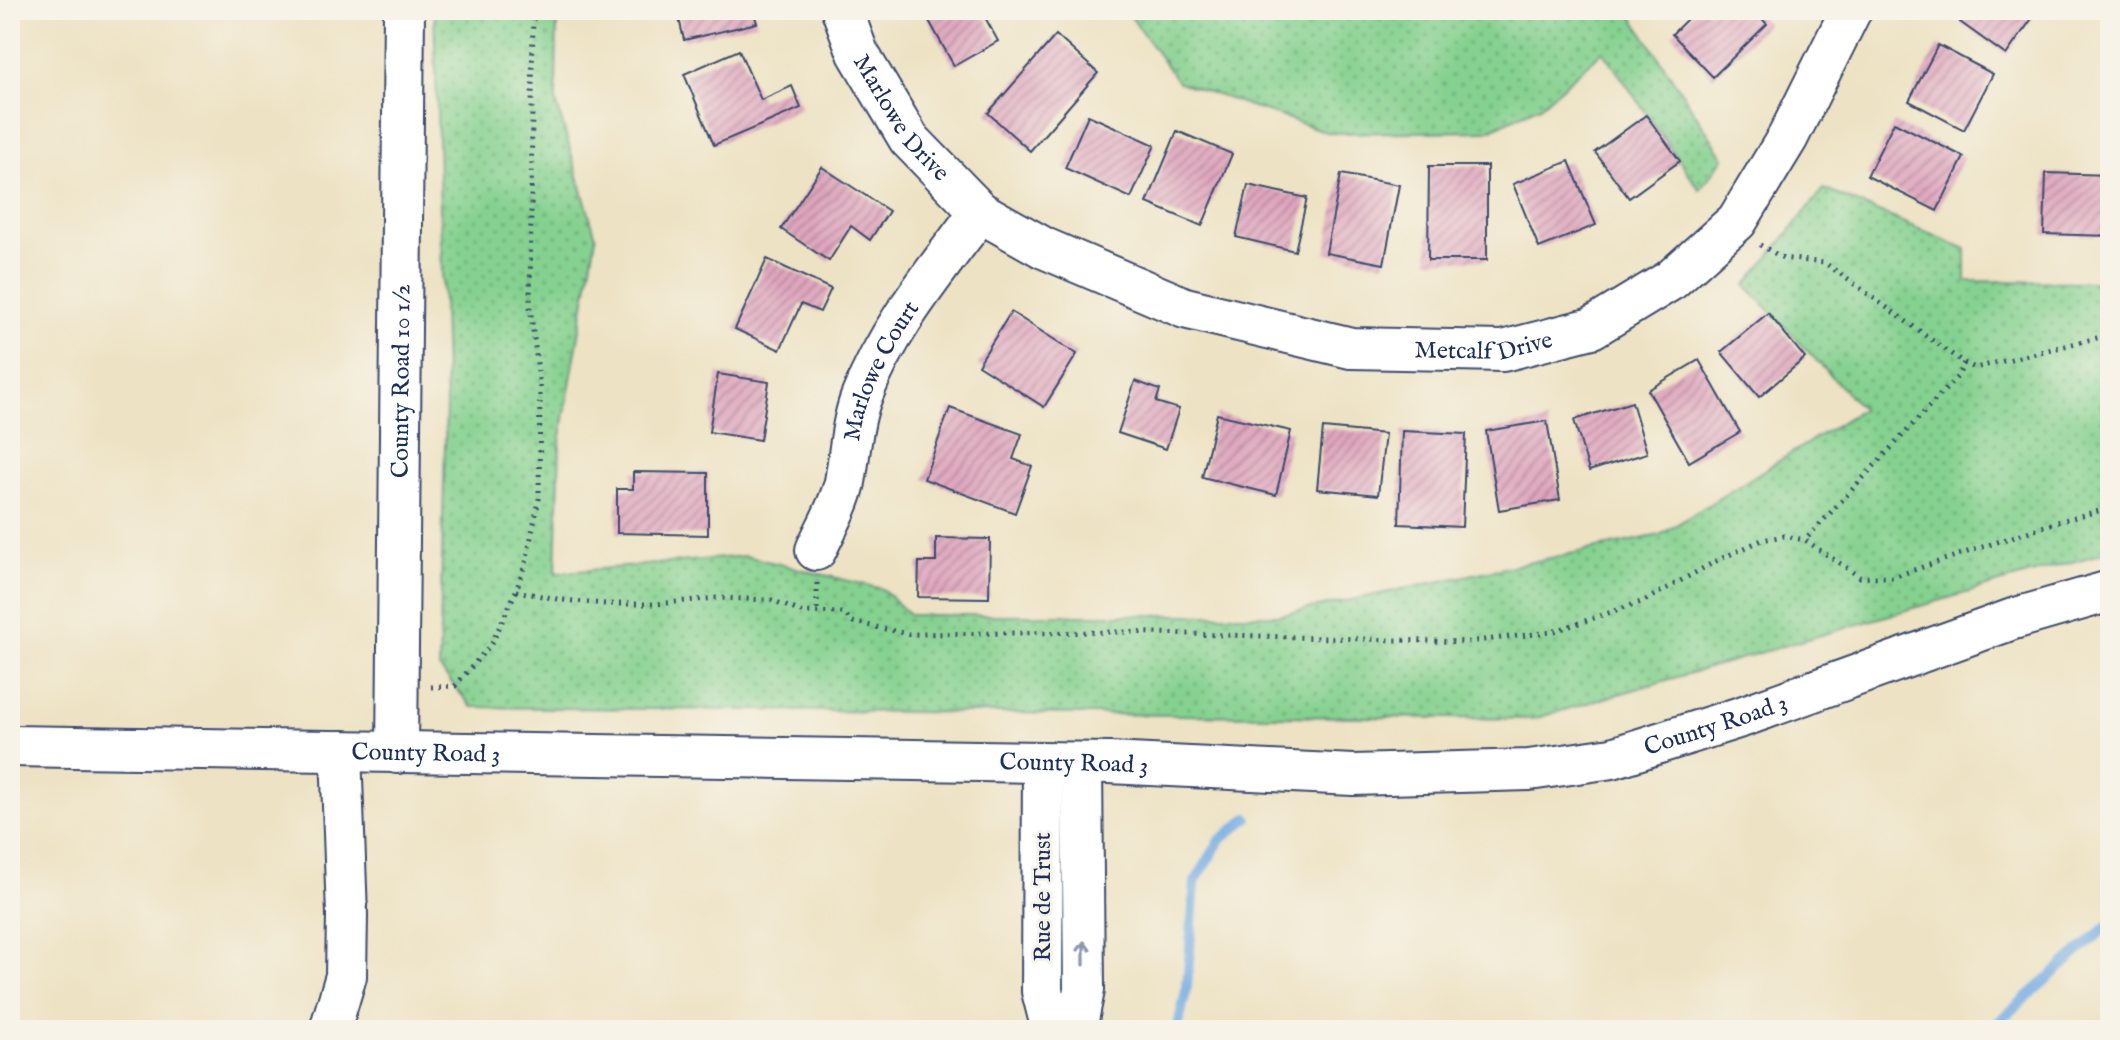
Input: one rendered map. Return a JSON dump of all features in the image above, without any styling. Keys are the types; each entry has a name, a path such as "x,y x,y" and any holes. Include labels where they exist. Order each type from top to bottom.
{"street":[{"name":"County Road 10 1/2","path":"397,753 404,10"},
{"name":"Marlowe Drive","path":"842,10 858,53 909,139 980,212"},
{"name":"Metcalf Drive","path":"980,212 1044,248 1185,308 1351,348 1503,351 1592,328 1671,280 1737,221 1788,137 1851,10"},
{"name":"Marlowe Court","path":"816,550 844,485 857,412 877,361 907,309 980,212"},
{"name":"County Road 3","path":"10,746 1082,763 1353,775 1529,770 1612,758 1744,716 2013,619 2110,591"},
{"path":"330,1030 346,976 341,751"},
{"name":"Rue de Trust","path":"1043,763 1042,991 1052,1030"},
{"name":"Rue de Trust","path":"1076,1030 1084,990 1082,763"}],"path":[{"path":"398,687 455,686 492,643 526,562 539,499 540,388 530,306 533,10"},
{"path":"1737,221 1762,248 1773,254 1794,261 1825,263 1975,368 2110,337"},
{"path":"1805,540 1958,376 1964,363"},
{"path":"516,591 605,604 656,604 716,598 772,600 801,612 843,613 853,622 908,634 1120,632 1467,642 1552,632 1644,601 1718,560 1762,540 1784,536 1805,540 1860,577 1893,577 2057,522 2110,508"}],"green space":[{"path":"434,10 557,10 556,102 596,237 560,442 556,573 746,556 882,589 910,615 1280,615 1660,535 1862,409 1746,285 1824,189 1966,249 1966,281 2110,282 2110,551 1533,719 472,707 439,668 446,406"},
{"path":"1126,10 1628,10 1724,158 1700,190 1603,51 1540,106 1487,131 1330,133 1178,82"}],"building":[{"path":"677,10 753,10 757,23 684,40"},
{"path":"939,10 981,10 998,41 954,66 927,17"},
{"path":"1696,10 1754,10 1767,24 1713,77 1672,34"},
{"path":"1968,10 2038,10 2006,55 1960,22"},
{"path":"1056,35 1098,73 1030,151 988,113"},
{"path":"1938,45 1993,74 1964,130 1909,101"},
{"path":"739,50 761,100 792,86 801,108 714,145 684,74"},
{"path":"1088,115 1155,145 1131,198 1065,168"},
{"path":"1646,115 1680,161 1629,198 1595,152"},
{"path":"1894,122 1964,157 1937,211 1867,176"},
{"path":"1177,131 1232,154 1202,226 1147,203"},
{"path":"1569,161 1596,225 1539,248 1513,184"},
{"path":"1429,166 1487,166 1487,260 1428,260"},
{"path":"822,167 889,211 870,240 851,226 829,261 781,229"},
{"path":"2046,173 2110,175 2110,236 2044,234"},
{"path":"1341,174 1399,185 1384,264 1326,253"},
{"path":"1248,185 1307,198 1295,251 1236,237"},
{"path":"767,259 831,289 820,312 801,304 780,350 735,329"},
{"path":"1011,312 1077,354 1044,407 978,365"},
{"path":"1768,313 1805,358 1759,397 1721,352"},
{"path":"1699,360 1740,432 1689,462 1648,390"},
{"path":"718,374 769,382 760,440 709,432"},
{"path":"1135,381 1160,390 1156,402 1179,409 1166,449 1118,433"},
{"path":"1632,402 1647,453 1589,471 1574,420"},
{"path":"950,408 1022,434 1013,459 1032,466 1015,513 924,479"},
{"path":"1217,414 1291,431 1276,495 1202,477"},
{"path":"1547,421 1560,500 1499,510 1486,431"},
{"path":"1323,428 1385,434 1378,495 1317,489"},
{"path":"1402,431 1466,434 1462,527 1399,524"},
{"path":"633,472 708,473 708,535 617,533 617,489 633,489"},
{"path":"936,538 990,539 989,598 918,597 919,562 936,562"}],"waterway":[{"path":"1177,1030 1187,987 1195,882 1220,840 1248,818"},
{"path":"1989,1030 2110,924"}]}
